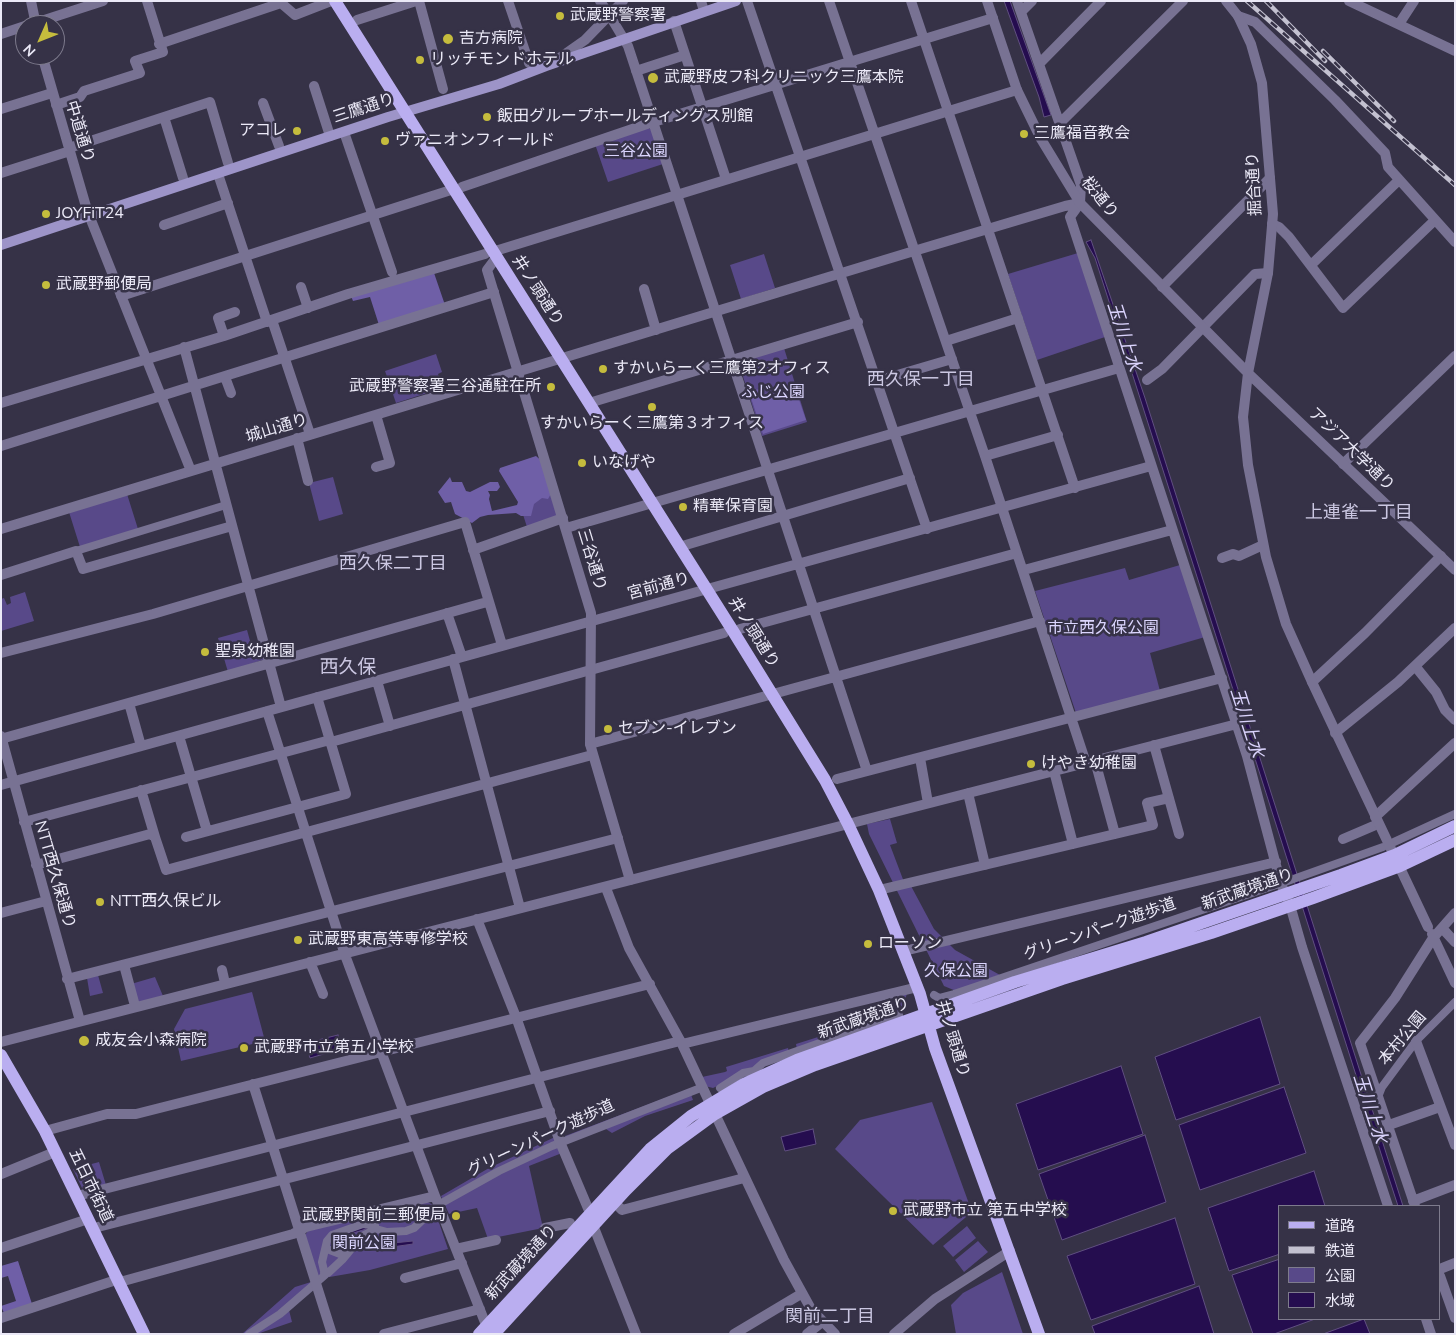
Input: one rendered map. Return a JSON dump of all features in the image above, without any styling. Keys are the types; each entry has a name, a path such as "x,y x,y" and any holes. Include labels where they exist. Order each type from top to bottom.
{"main road":[{"name":"井ノ頭通り","path":"335,1 404,112 458,188 491,254 562,359 825,780 879,890 918,986 927,1020 1038,1334"},
{"name":"三鷹通り","path":"1,246 330,136 499,84 674,21 703,6 736,1"},
{"name":"新武蔵境通り","path":"1396,855 1455,826"},
{"name":"新武蔵境通り","path":"487,1332 592,1219 712,1109 779,1079 927,1020 1211,933 1309,887 1396,855 1455,840"},
{"name":"五日市街道","path":"2,1058 45,1130 77,1196 93,1223 144,1334"}],"street":[{"path":"31,1 33,15"},
{"path":"61,15 103,1"},
{"path":"56,105 80,97 84,91 140,73 135,61 163,52 147,1"},
{"path":"159,44 266,4 281,2 295,15 331,1"},
{"path":"357,20 417,1 443,89"},
{"path":"508,1 529,63"},
{"path":"600,1 624,39 654,122 676,194 733,359 867,771"},
{"path":"546,66 574,49 610,16 623,1"},
{"path":"748,1 927,529"},
{"path":"829,1 873,134 986,456 1072,717 1091,762 1115,834"},
{"path":"911,1 1044,390 1075,488"},
{"name":"桜通り","path":"987,1 1017,90 1041,139 1080,203 1248,373"},
{"path":"1017,1 1081,185 1080,203 1070,217 1237,724 1305,956 1388,1205"},
{"path":"1021,12 1032,1"},
{"path":"1039,64 1101,1"},
{"path":"1060,123 1182,1"},
{"name":"掘合通り","path":"1226,1 1238,16 1251,44 1262,83 1274,214 1268,273 1248,373 1243,417 1248,465 1263,545 1286,624 1335,733 1396,855 1455,983"},
{"path":"1349,1 1453,47"},
{"path":"1399,24 1414,1"},
{"path":"1238,16 1254,22 1385,153 1388,167 1455,242"},
{"path":"121,296 458,188 654,122 993,18"},
{"path":"674,21 726,179"},
{"path":"1,34 15,29"},
{"path":"636,71 685,55"},
{"name":"中道通り","path":"45,65 90,217 191,470"},
{"path":"314,86 330,136"},
{"path":"1,403 224,336 308,308 491,254 676,194 1017,90"},
{"path":"1,108 52,93"},
{"path":"1,173 210,102 228,163"},
{"path":"263,103 279,146"},
{"path":"164,117 183,178"},
{"path":"344,132 392,272"},
{"path":"218,174 269,321 286,358 310,434"},
{"path":"1162,287 1270,178"},
{"path":"1311,265 1399,180"},
{"path":"164,225 228,203"},
{"name":"城山通り","path":"1,529 914,251 1080,203"},
{"path":"1272,224 1279,227 1289,237 1343,308 1435,220"},
{"name":"三谷通り","path":"491,254 487,270 591,613 589,670 590,744 630,880"},
{"path":"1147,380 1162,369 1255,274 1268,273"},
{"path":"301,287 308,308"},
{"path":"644,289 656,330"},
{"path":"1,446 494,292"},
{"path":"224,336 218,318 236,312"},
{"path":"946,341 1018,318"},
{"path":"589,403 858,322"},
{"path":"184,347 281,707"},
{"path":"1343,464 1455,356"},
{"path":"877,381 952,359"},
{"path":"473,550 564,523 651,503 1119,368"},
{"name":"アジア大学通り","path":"1248,373 1455,570"},
{"path":"225,377 231,393"},
{"path":"376,414 391,467 376,467"},
{"path":"986,456 1058,435"},
{"path":"297,438 308,481"},
{"name":"宮前通り","path":"1,785 1151,466"},
{"path":"680,547 784,518 910,478"},
{"path":"1,575 226,505"},
{"path":"1,653 153,614 465,522 487,602 502,645"},
{"path":"76,551 83,569 232,526"},
{"path":"1024,570 1172,530"},
{"path":"1222,558 1233,554 1239,556 1263,545"},
{"path":"740,629 1018,553"},
{"path":"1312,682 1365,633 1441,556"},
{"path":"1,738 487,602"},
{"path":"446,613 457,658 465,704 520,908"},
{"path":"590,744 1040,621"},
{"path":"1335,733 1415,666 1455,628"},
{"path":"24,822 390,726 724,634"},
{"path":"1415,666 1436,692 1445,710 1455,720"},
{"path":"837,779 1222,678"},
{"path":"377,680 390,726"},
{"path":"186,837 346,794 317,697"},
{"path":"130,703 141,746"},
{"path":"267,711 296,808 345,955 436,1200 480,1309 487,1332"},
{"path":"1,1042 135,1006 345,955 349,951 606,888 630,880 1237,724"},
{"path":"179,736 207,831"},
{"name":"NTT西久保通り","path":"1,738 80,1021"},
{"path":"1343,839 1377,820 1455,743"},
{"path":"1154,746 1179,834"},
{"path":"141,790 166,870 592,755"},
{"path":"920,758 928,803"},
{"path":"1054,771 1073,844"},
{"path":"968,793 985,864"},
{"path":"879,890 1153,825 1147,803 1169,798"},
{"path":"1396,855 1455,814"},
{"path":"36,865 150,834 155,837"},
{"path":"67,979 331,913 618,838"},
{"path":"1309,887 1383,847"},
{"path":"904,951 1276,862"},
{"name":"グリーンパーク遊歩道","path":"934,995 939,998 954,994 1276,885"},
{"path":"606,888 628,948 650,984 681,1043 744,1178 802,1294 822,1322 834,1334"},
{"path":"1,913 46,901"},
{"path":"1455,913 1433,938 1395,998 1360,1043 1414,1204 1455,1185"},
{"path":"477,919 516,1017 560,1142 636,1334"},
{"path":"1442,928 1455,942"},
{"path":"310,962 323,994"},
{"path":"124,965 135,1006"},
{"path":"222,970 225,984"},
{"path":"45,1130 107,1114 136,1114 650,984"},
{"path":"77,1196 538,1078 918,986"},
{"name":"本村公園","path":"1378,1097 1382,1087 1416,1041 1455,1002"},
{"path":"720,1088 743,1073 754,1071 763,1064 900,1015"},
{"path":"1416,1041 1440,1107 1450,1119 1455,1145"},
{"path":"253,1084 332,1334"},
{"name":"グリーンパーク遊歩道","path":"327,1249 327,1241 340,1231 363,1224 387,1232 406,1231 430,1215 436,1200 560,1142 698,1089"},
{"path":"1389,1125 1440,1107"},
{"path":"1,1248 93,1223 283,1180 550,1111"},
{"path":"1,1174 55,1152"},
{"path":"619,1207 622,1210 744,1178"},
{"path":"1,1318 119,1281 299,1231 306,1227 374,1210 436,1200"},
{"path":"324,1273 328,1272 347,1254 362,1236 375,1227 374,1210"},
{"path":"545,1228 570,1223"},
{"path":"456,1249 496,1240"},
{"path":"249,1334 280,1314 325,1275 322,1262 327,1249 340,1254 347,1254"},
{"path":"894,1334 935,1299 1010,1251"},
{"path":"405,1278 462,1263"},
{"path":"1441,1269 1455,1263"},
{"path":"1441,1279 1454,1315"},
{"path":"734,1334 802,1294"},
{"path":"384,1334 480,1309"},
{"path":"1426,1320 1431,1334"},
{"path":"807,1334 822,1322"}],"green space":[{"name":"三谷公園","path":"647,127 652,130 663,164 608,182 595,144"},
{"path":"1078,253 1105,337 1037,360 1008,274"},
{"path":"764,254 775,288 741,299 730,265"},
{"path":"433,270 445,305 379,325 370,297 353,301 351,296"},
{"name":"ふじ公園","path":"784,348 807,422 762,436 739,364 742,360"},
{"path":"436,354 442,372 438,374 443,388 396,403 385,371"},
{"path":"794,385 806,420 763,434 749,392 759,389 761,395"},
{"path":"536,456 544,463 552,492 548,499 542,498 534,504 531,516 521,516 516,513 488,515 480,517 472,523 455,514 451,502 445,503 438,492 450,477 452,482 462,482 466,491 470,492 490,482 498,482 500,487 497,491 488,491 492,511 517,505 518,502 499,471 500,468"},
{"path":"333,477 343,514 319,521 309,483"},
{"path":"548,487 558,518 527,527 517,496"},
{"path":"127,494 138,529 80,547 69,512"},
{"name":"市立西久保公園","path":"1180,565 1205,637 1150,653 1160,691 1076,713 1035,591 1125,568 1129,580"},
{"path":"25,592 34,621 1,631 1,599 4,598 7,605 11,603 10,597"},
{"path":"247,630 252,648 262,646 265,659 228,672 218,638"},
{"name":"久保公園","path":"890,819 897,843 890,845 904,882 911,886 934,929 955,950 1000,975 956,991 944,986 869,834 867,824"},
{"path":"98,975 103,993 90,996 87,978"},
{"path":"155,977 163,996 138,1003 131,984"},
{"path":"252,992 265,1041 181,1061 174,1029 185,1009"},
{"path":"907,994 899,1014 797,1050 796,1044 897,1012 894,997"},
{"path":"788,1048 789,1053 713,1088 705,1086 702,1077 725,1072 727,1071 726,1067"},
{"path":"689,1089 693,1100 645,1116 612,1133 603,1127 567,1144 565,1136"},
{"path":"932,1102 972,1212 933,1245 835,1149 860,1120"},
{"path":"555,1137 562,1153 529,1166 543,1228 488,1239 477,1208 449,1214 441,1196 489,1168"},
{"path":"99,1162 106,1185 86,1190 82,1188 73,1169"},
{"name":"関前公園","path":"426,1201 433,1205 448,1249 370,1270 318,1279 305,1235 308,1231"},
{"path":"967,1226 976,1238 953,1257 943,1246"},
{"path":"978,1241 988,1252 964,1272 955,1260"},
{"path":"18,1261 32,1304 4,1313 1,1306 16,1301 8,1276 1,1278 1,1266"},
{"path":"1002,1272 1023,1334 956,1334 951,1305 963,1293"},
{"path":"311,1282 313,1289 289,1310 292,1322 257,1334 242,1334 295,1287"}],"water":[{"path":"1004,1 1010,1 1051,115 1044,117 1039,97"},
{"name":"玉川上水","path":"1091,240 1145,398 1403,1205 1398,1205 1095,258 1086,242"},
{"path":"1260,1017 1280,1084 1176,1120 1155,1057"},
{"path":"338,1035 341,1049 310,1058 306,1043"},
{"path":"1121,1066 1143,1134 1038,1170 1016,1104"},
{"path":"1284,1087 1306,1153 1200,1190 1179,1125"},
{"path":"813,1129 816,1144 785,1151 781,1137"},
{"path":"1145,1135 1166,1202 1062,1240 1039,1174"},
{"path":"1314,1171 1325,1205 1278,1205 1278,1255 1229,1271 1208,1208"},
{"path":"1175,1218 1195,1284 1091,1320 1067,1256"},
{"path":"367,1225 378,1239 393,1243 413,1241 413,1244 392,1247 377,1241 366,1229 350,1234 342,1248 337,1248 331,1244 330,1238"},
{"path":"1278,1260 1278,1320 1312,1320 1274,1334 1253,1334 1232,1275"},
{"path":"1199,1286 1214,1334 1095,1334 1092,1326"},
{"path":"1364,1320 1370,1334 1323,1334"}],"railway":[{"path":"1247,1 1455,185"},
{"path":"1266,1 1325,61"},
{"path":"1323,51 1394,121"}],"place":[{"name":"武蔵野警察署","path":"560,16"},
{"name":"吉方病院","path":"448,39"},
{"name":"リッチモンドホテル","path":"420,60"},
{"name":"武蔵野皮フ科クリニック三鷹本院","path":"653,78"},
{"name":"飯田グループホールディングス別館","path":"487,117"},
{"name":"アコレ","path":"297,131"},
{"name":"三鷹福音教会","path":"1024,134"},
{"name":"ヴァニオンフィールド","path":"385,141"},
{"name":"JOYFiT24","path":"46,214"},
{"name":"武蔵野郵便局","path":"46,285"},
{"name":"すかいらーく三鷹第2オフィス","path":"603,369"},
{"name":"武蔵野警察署三谷通駐在所","path":"551,387"},
{"name":"すかいらーく三鷹第３オフィス","path":"652,407"},
{"name":"いなげや","path":"582,463"},
{"name":"精華保育園","path":"683,507"},
{"name":"聖泉幼稚園","path":"205,652"},
{"name":"セブン-イレブン","path":"608,729"},
{"name":"けやき幼稚園","path":"1031,764"},
{"name":"NTT西久保ビル","path":"100,902"},
{"name":"武蔵野東高等専修学校","path":"298,940"},
{"name":"ローソン","path":"868,944"},
{"name":"成友会小森病院","path":"84,1041"},
{"name":"武蔵野市立第五小学校","path":"244,1048"},
{"name":"武蔵野市立 第五中学校","path":"893,1211"},
{"name":"武蔵野関前三郵便局","path":"456,1216"}],"district":[{"name":"西久保一丁目","path":"921,381"},
{"name":"上連雀一丁目","path":"1359,514"},
{"name":"西久保二丁目","path":"393,565"},
{"name":"西久保","path":"348,668"},
{"name":"関前二丁目","path":"830,1318"}]}
